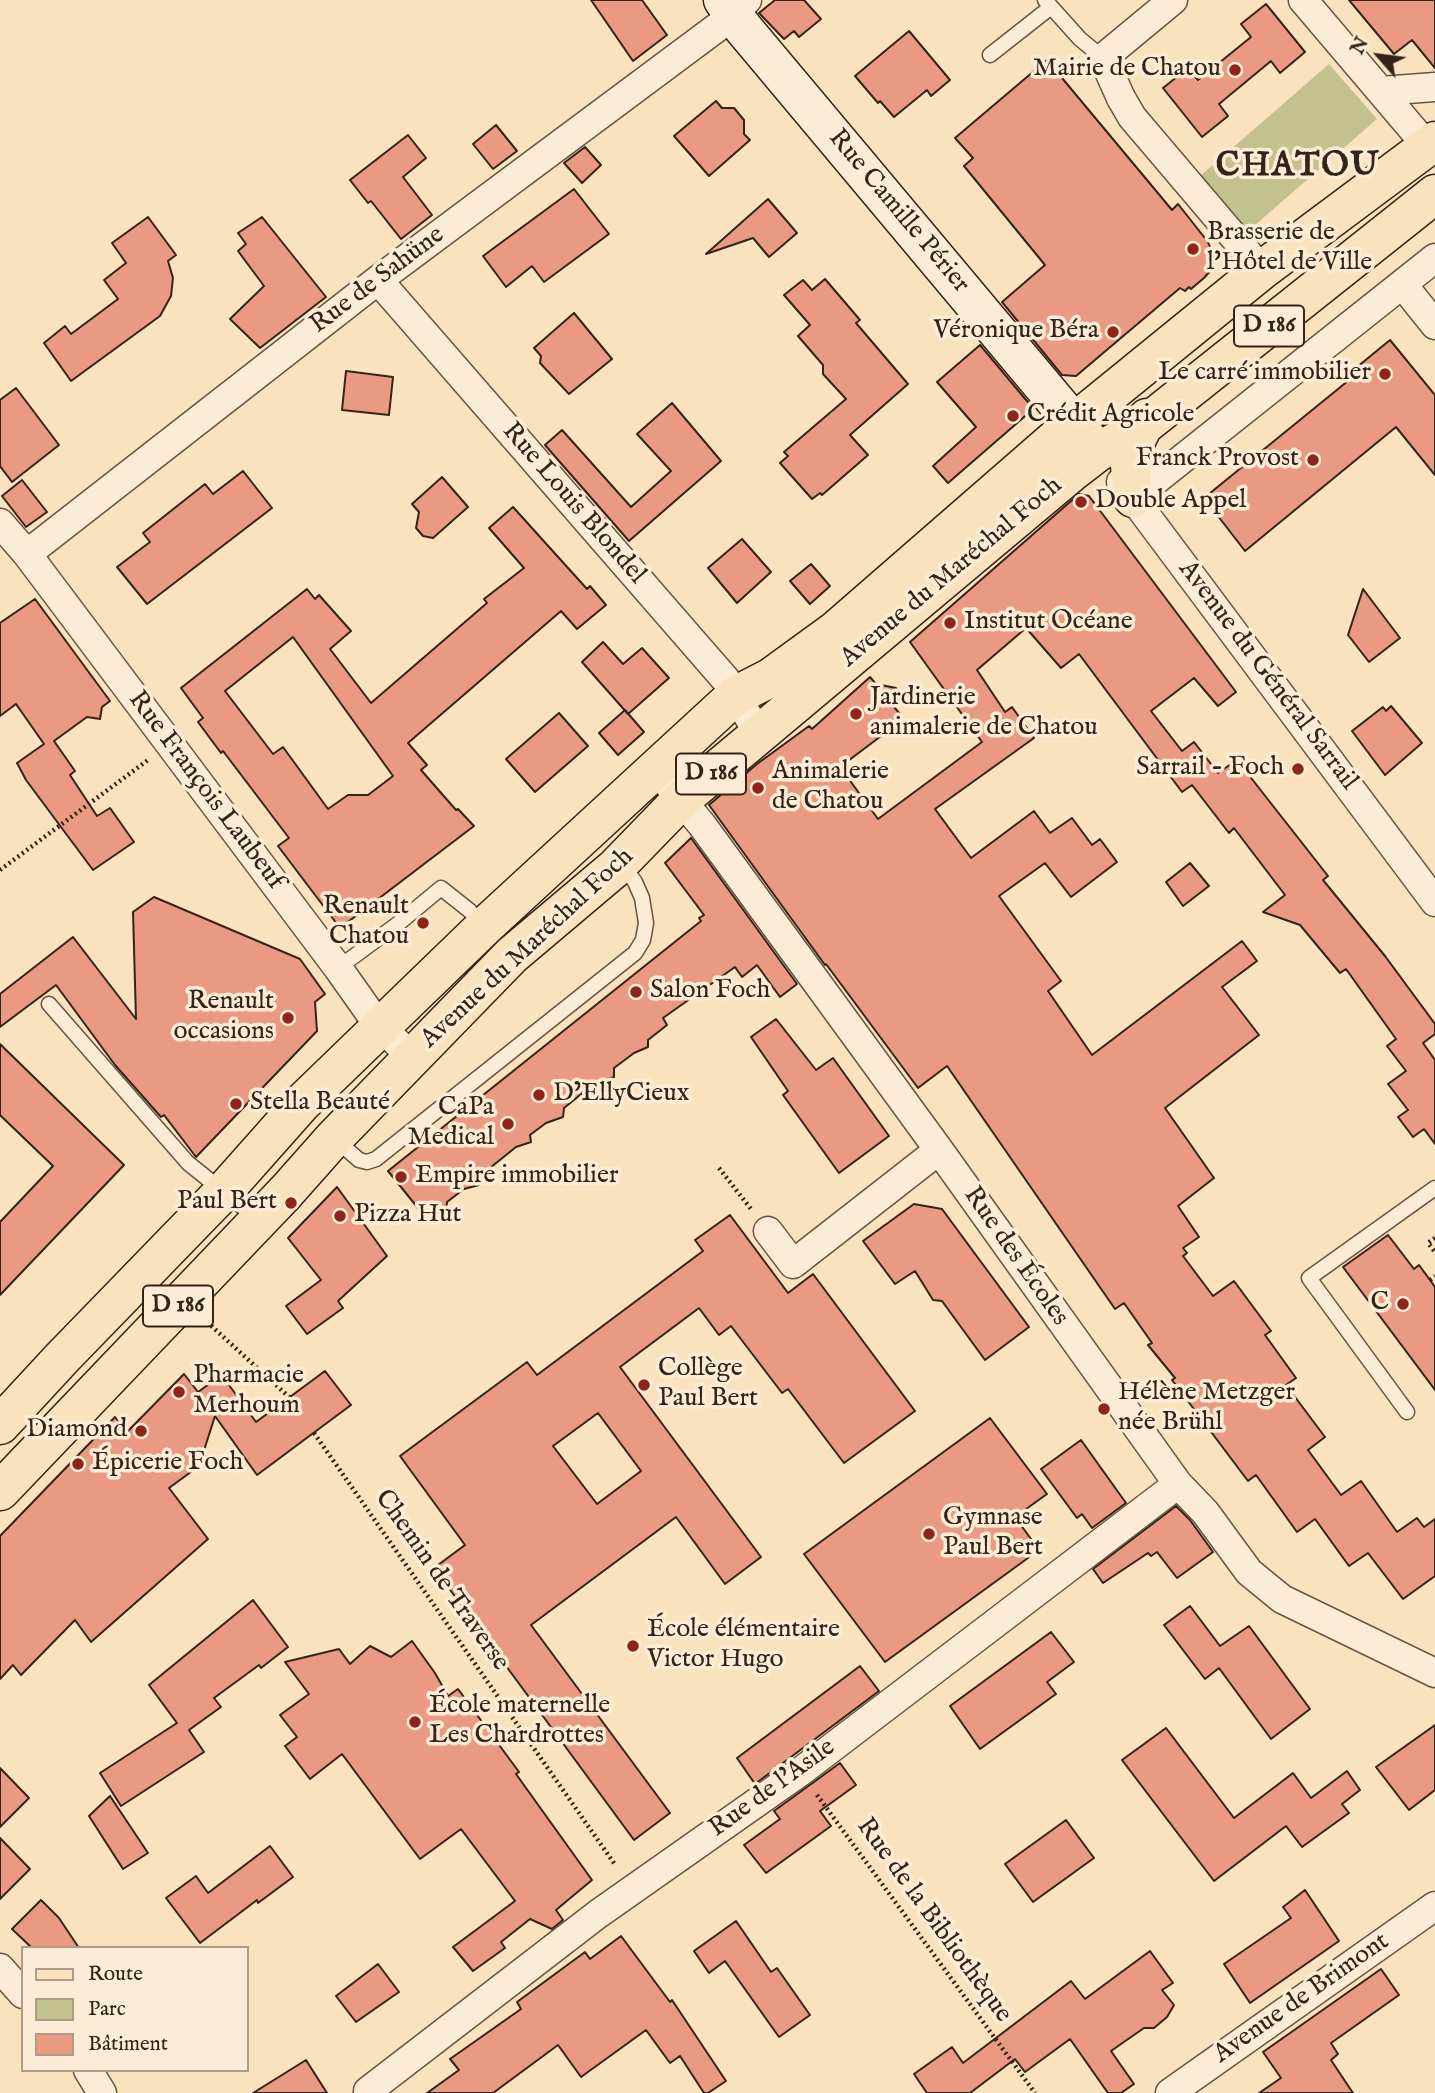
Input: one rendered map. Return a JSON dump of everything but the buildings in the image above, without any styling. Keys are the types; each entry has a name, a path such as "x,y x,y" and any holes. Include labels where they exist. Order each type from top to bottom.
{"main road":[{"name":"Avenue du Maréchal Foch","path":"0,1491 412,1058 498,941 656,769 735,696 771,678 836,630 1075,422 1262,270 1431,144"},
{"name":"Avenue du Maréchal Foch","path":"0,1425 80,1338 224,1191 303,1102 380,1026 498,941 621,862 682,799 1067,476 1098,452 1142,427 1435,194"},
{"name":"D 186","path":"1133,498 1129,456 1142,427 1177,372 1294,276 1357,197"}],"street":[{"path":"1303,0 1431,144"},
{"path":"1171,1 1103,58 1132,117 1262,270"},
{"name":"Rue de Sahüne","path":"27,554 378,279 719,26 734,4"},
{"name":"Rue Camille Périer","path":"734,4 743,29 1075,422"},
{"path":"1381,90 1435,86"},
{"path":"1133,498 1435,258"},
{"name":"Rue Louis Blondel","path":"378,279 717,670 759,734"},
{"path":"1403,285 1435,325"},
{"path":"1075,422 1098,452"},
{"name":"Avenue du Général Sarrail","path":"1098,452 1435,902"},
{"name":"Rue François Laubeuf","path":"0,523 27,554 380,1026 412,1058"},
{"name":"Rue des Écoles","path":"656,769 682,799 939,1150 1178,1484 1205,1512 1249,1572 1282,1600 1435,1673"},
{"path":"768,1231 793,1264 939,1150"},
{"name":"Rue de l'Asile","path":"368,2093 632,1889 800,1772 1178,1484"},
{"name":"Avenue de Brimont","path":"1170,2093 1435,1906"},
{"path":"0,1968 21,1992"},
{"path":"89,2072 102,2093"}],"lane":[{"path":"990,55 1048,4 1103,58"},
{"path":"334,1139 359,1160 367,1162 376,1159 635,953 643,940 642,898 621,862"},
{"path":"338,968 399,923 441,887 470,911 498,941"},
{"path":"49,1004 188,1163 259,1220"},
{"path":"1407,1412 1309,1278 1435,1188"}],"path":[{"path":"0,870 170,744"},
{"path":"719,1168 768,1231"},
{"path":"1435,1238 1428,1243 1435,1252"},
{"path":"1430,1280 1435,1276"},
{"path":"196,1322 206,1320 289,1397"},
{"name":"Chemin de Traverse","path":"314,1433 632,1889"},
{"name":"Rue de la Bibliothèque","path":"800,1772 1035,2093"}],"green space":[{"path":"1329,64 1377,119 1247,232 1199,177"}],"place":[{"name":"Mairie de Chatou","path":"1235,70"},
{"name":"Brasserie de l'Hôtel de Ville","path":"1193,249"},
{"name":"Véronique Béra","path":"1113,332"},
{"name":"Le carré immobilier","path":"1385,374"},
{"name":"Crédit Agricole","path":"1013,416"},
{"name":"Franck Provost","path":"1313,460"},
{"name":"Double Appel","path":"1081,502"},
{"name":"Institut Océane","path":"950,623"},
{"name":"Jardinerie animalerie de Chatou","path":"856,714"},
{"name":"Sarrail - Foch","path":"1298,769"},
{"name":"Animalerie de Chatou","path":"758,788"},
{"name":"Renault Chatou","path":"423,923"},
{"name":"Salon Foch","path":"636,992"},
{"name":"Renault occasions","path":"288,1018"},
{"name":"D’EllyCieux","path":"539,1095"},
{"name":"Stella Beauté","path":"236,1104"},
{"name":"CaPa Medical","path":"508,1124"},
{"name":"Empire immobilier","path":"401,1177"},
{"name":"Paul Bert","path":"291,1203"},
{"name":"Pizza Hut","path":"340,1216"},
{"name":"C","path":"1403,1304"},
{"name":"Collège Paul Bert","path":"644,1385"},
{"name":"Pharmacie Merhoum","path":"179,1392"},
{"name":"Hélène Metzger née Brühl","path":"1104,1409"},
{"name":"Diamond","path":"141,1431"},
{"name":"Épicerie Foch","path":"78,1464"},
{"name":"Gymnase Paul Bert","path":"929,1534"},
{"name":"École élémentaire Victor Hugo","path":"633,1646"},
{"name":"École maternelle Les Chardrottes","path":"415,1722"}],"district":[{"name":"CHATOU","path":"1298,168"}]}
